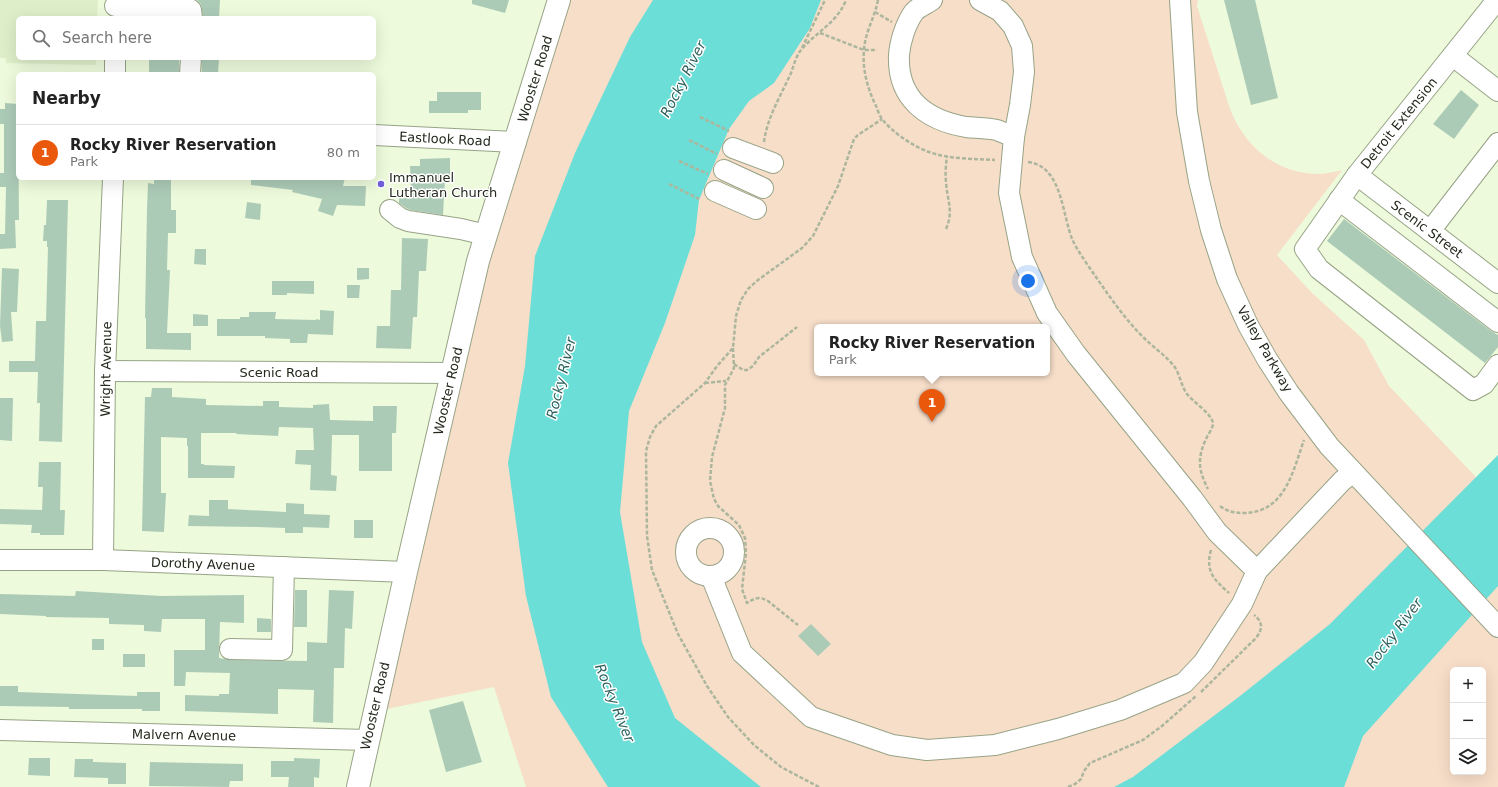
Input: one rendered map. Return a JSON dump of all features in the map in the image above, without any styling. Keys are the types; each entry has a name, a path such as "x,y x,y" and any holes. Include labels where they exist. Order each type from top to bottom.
{"main road":[{"name":"Wooster Road","path":"358,787 478,261 559,0"}],"street":[{"path":"932,0 915,11 907,26 899,51 898,68 904,87 917,106 940,119 965,127 996,130 1014,137"},
{"path":"980,0 1000,11 1013,26 1022,46 1024,72 1014,137 1009,193 1022,257 1047,313 1076,354 1192,498 1217,532 1257,571"},
{"name":"Valley Parkway","path":"1180,0 1187,112 1199,181 1211,230 1227,279 1248,325 1267,359 1310,422 1353,472 1498,627"},
{"name":"Detroit Extension","path":"1497,0 1357,175 1305,249 1319,268 1473,390 1484,384 1498,365"},
{"path":"115,8 188,8 191,10 192,16"},
{"path":"1453,56 1498,91"},
{"path":"115,60 115,72"},
{"path":"190,72 191,60"},
{"name":"Eastlook Road","path":"376,135 516,142"},
{"path":"1430,230 1498,143"},
{"path":"718,167 769,155"},
{"path":"718,167 764,188"},
{"path":"718,167 756,209"},
{"name":"Scenic Street","path":"1357,175 1498,283"},
{"name":"Wright Avenue","path":"103,560 105,371 113,180"},
{"path":"1339,200 1498,322"},
{"path":"390,210 400,218 408,221 461,229 486,235"},
{"name":"Scenic Road","path":"105,371 453,373"},
{"path":"711,576 742,653 811,717 892,745 927,750 995,745 1058,729 1120,710 1184,683 1204,663 1242,604 1257,571 1342,481 1353,472"},
{"name":"Dorothy Avenue","path":"0,560 103,560 406,572"},
{"path":"230,649 282,650 284,567"},
{"name":"Malvern Avenue","path":"0,730 368,740"}],"path":[{"path":"769,155 764,142 766,131 800,52 825,0"},
{"path":"800,52 834,20 843,8 846,0"},
{"path":"878,0 866,34 864,50 866,78 871,95 882,119 908,142 930,153 977,159 1012,160 1034,163 1044,168 1053,178 1063,202 1067,225 1074,242 1093,273 1116,306 1143,337 1176,368 1186,393 1210,417 1213,423 1211,432 1201,452 1200,464 1201,476 1211,494"},
{"path":"820,33 864,50 877,50"},
{"path":"700,117 718,167"},
{"path":"798,625 768,601 762,598 754,599 747,603 742,589 746,553 745,538 739,526 723,512 714,499 710,481 712,457 726,404 724,390 732,373 734,363 733,348 736,316 741,300 748,289 802,248 812,236 838,186 854,139 882,119"},
{"path":"689,140 718,167"},
{"path":"946,229 950,219 951,210 946,182 947,156"},
{"path":"679,161 718,167"},
{"path":"669,184 718,167"},
{"path":"734,363 743,370 748,370 753,366 759,357 797,327"},
{"path":"733,348 717,366 705,383 656,426 650,437 646,451 647,536 652,570 678,634 707,686 728,717 754,745 782,767 819,787"},
{"path":"705,383 727,381"},
{"path":"1218,504 1225,511 1242,513 1261,511 1269,506 1279,498 1290,479 1305,440"},
{"path":"1212,548 1208,564 1211,574 1217,583 1232,596"}],"shaded area":[{"path":"0,0 98,0 97,16 16,16 16,60 96,60 96,65 6,63 6,58 0,58"},
{"path":"560,0 1198,0 1197,6 1230,109 1236,123 1253,146 1275,163 1288,169 1317,174 1342,170 1277,255 1312,293 1364,340 1389,386 1498,500 1498,787 526,787 494,687 382,710 425,493"}],"water":[{"name":"Rocky River","path":"653,0 821,0 810,28 774,83 749,101 729,129 699,200 695,235 665,323 629,411 620,512 642,642 675,718 761,787 608,787 551,697 526,596 508,463 525,366 535,256 575,153 630,37"},
{"name":"Rocky River","path":"1498,455 1498,586 1363,736 1344,787 1114,787 1133,777 1240,696 1330,624"}],"building":[{"path":"197,0 220,0 219,16 203,16 201,4"},
{"path":"472,0 509,0 505,13 472,4"},
{"path":"1224,0 1255,0 1278,98 1251,105"},
{"path":"149,60 179,60 179,72 149,72"},
{"path":"202,60 219,60 218,72 202,72"},
{"path":"1461,90 1479,105 1454,139 1433,124"},
{"path":"437,92 481,92 481,110 468,110 468,113 429,113 429,101 437,101"},
{"path":"5,103 16,104 16,180 19,180 19,220 15,220 16,248 0,249 0,234 5,234 6,187 0,187 0,173 4,173 4,124 0,124 0,109 5,109"},
{"path":"450,158 450,178 445,178 443,215 411,210 399,203 399,194 411,195 410,166 420,166 420,159"},
{"path":"154,180 171,180 171,210 176,210 176,233 168,233 167,270 170,270 167,333 191,333 191,350 146,349 145,318 148,183 154,184"},
{"path":"251,180 344,180 343,186 366,186 365,206 337,205 333,216 318,211 322,199 292,192 293,190 251,185"},
{"path":"47,200 68,200 62,442 39,441 40,403 37,403 38,372 9,372 9,361 35,361 36,321 46,321 48,247 47,241 43,241 44,225 46,225"},
{"path":"247,202 261,204 260,220 245,218"},
{"path":"1344,219 1498,335 1498,347 1485,363 1327,241"},
{"path":"402,238 428,239 426,271 419,271 417,317 413,317 411,349 376,348 377,326 390,326 391,290 401,290"},
{"path":"195,249 206,249 206,265 194,264"},
{"path":"2,268 19,269 17,312 11,312 13,341 2,342 0,326"},
{"path":"357,268 369,268 369,279 357,280"},
{"path":"272,281 314,281 314,294 287,293 287,295 272,295"},
{"path":"347,285 360,285 359,298 347,298"},
{"path":"320,310 334,311 333,335 308,334 307,343 290,343 290,339 265,338 265,336 217,336 217,319 240,319 240,317 249,317 249,312 276,312 275,319 320,320"},
{"path":"193,314 208,315 208,326 193,326"},
{"path":"152,388 172,388 172,397 206,399 206,405 263,406 263,401 279,401 279,407 313,408 313,405 329,404 330,420 373,421 373,406 397,406 396,433 392,433 392,471 359,471 359,435 332,435 331,475 337,476 336,491 310,490 311,465 295,464 296,450 314,450 313,428 279,427 278,436 236,434 237,433 201,433 201,464 235,466 234,478 188,478 187,438 161,437 161,493 166,493 164,532 142,531 145,397 151,397"},
{"path":"0,398 13,398 12,441 0,440"},
{"path":"39,462 61,462 60,510 65,510 64,535 40,535 40,533 31,533 32,525 0,524 0,509 42,510 43,487 38,487"},
{"path":"209,500 228,500 228,509 286,512 286,503 304,504 304,514 330,515 329,528 303,527 303,533 285,533 285,528 188,526 189,515 209,516"},
{"path":"354,520 373,520 373,538 354,538"},
{"path":"295,590 307,590 307,627 294,627"},
{"path":"329,590 354,591 352,629 345,628 344,668 334,668 333,723 313,722 314,690 278,689 278,714 185,711 185,695 219,696 219,694 229,694 230,673 186,672 185,686 174,686 174,650 205,650 205,619 162,619 161,632 144,631 144,625 109,624 109,618 46,617 0,614 0,594 75,596 76,591 162,596 244,595 244,623 220,622 219,658 230,660 307,661 307,642 327,643"},
{"path":"257,618 271,619 271,632 257,632"},
{"path":"811,624 831,644 818,656 798,636"},
{"path":"92,639 104,639 104,650 92,650"},
{"path":"123,654 145,654 145,667 123,667"},
{"path":"0,686 18,686 18,692 137,696 137,692 160,692 160,711 142,711 142,709 69,709 69,707 0,706"},
{"path":"463,701 482,762 446,772 429,710"},
{"path":"29,758 50,758 50,776 28,775"},
{"path":"294,758 320,759 319,778 314,777 314,787 288,787 289,777 271,777 271,761 294,761"},
{"path":"75,759 93,759 93,762 126,763 126,784 108,784 108,778 74,777"},
{"path":"150,762 243,764 243,781 230,781 229,787 149,786"}],"place":[{"name":"Immanuel Lutheran Church","path":"381,184"},
{"name":"Rocky River Reservation","path":"932,422"}]}
